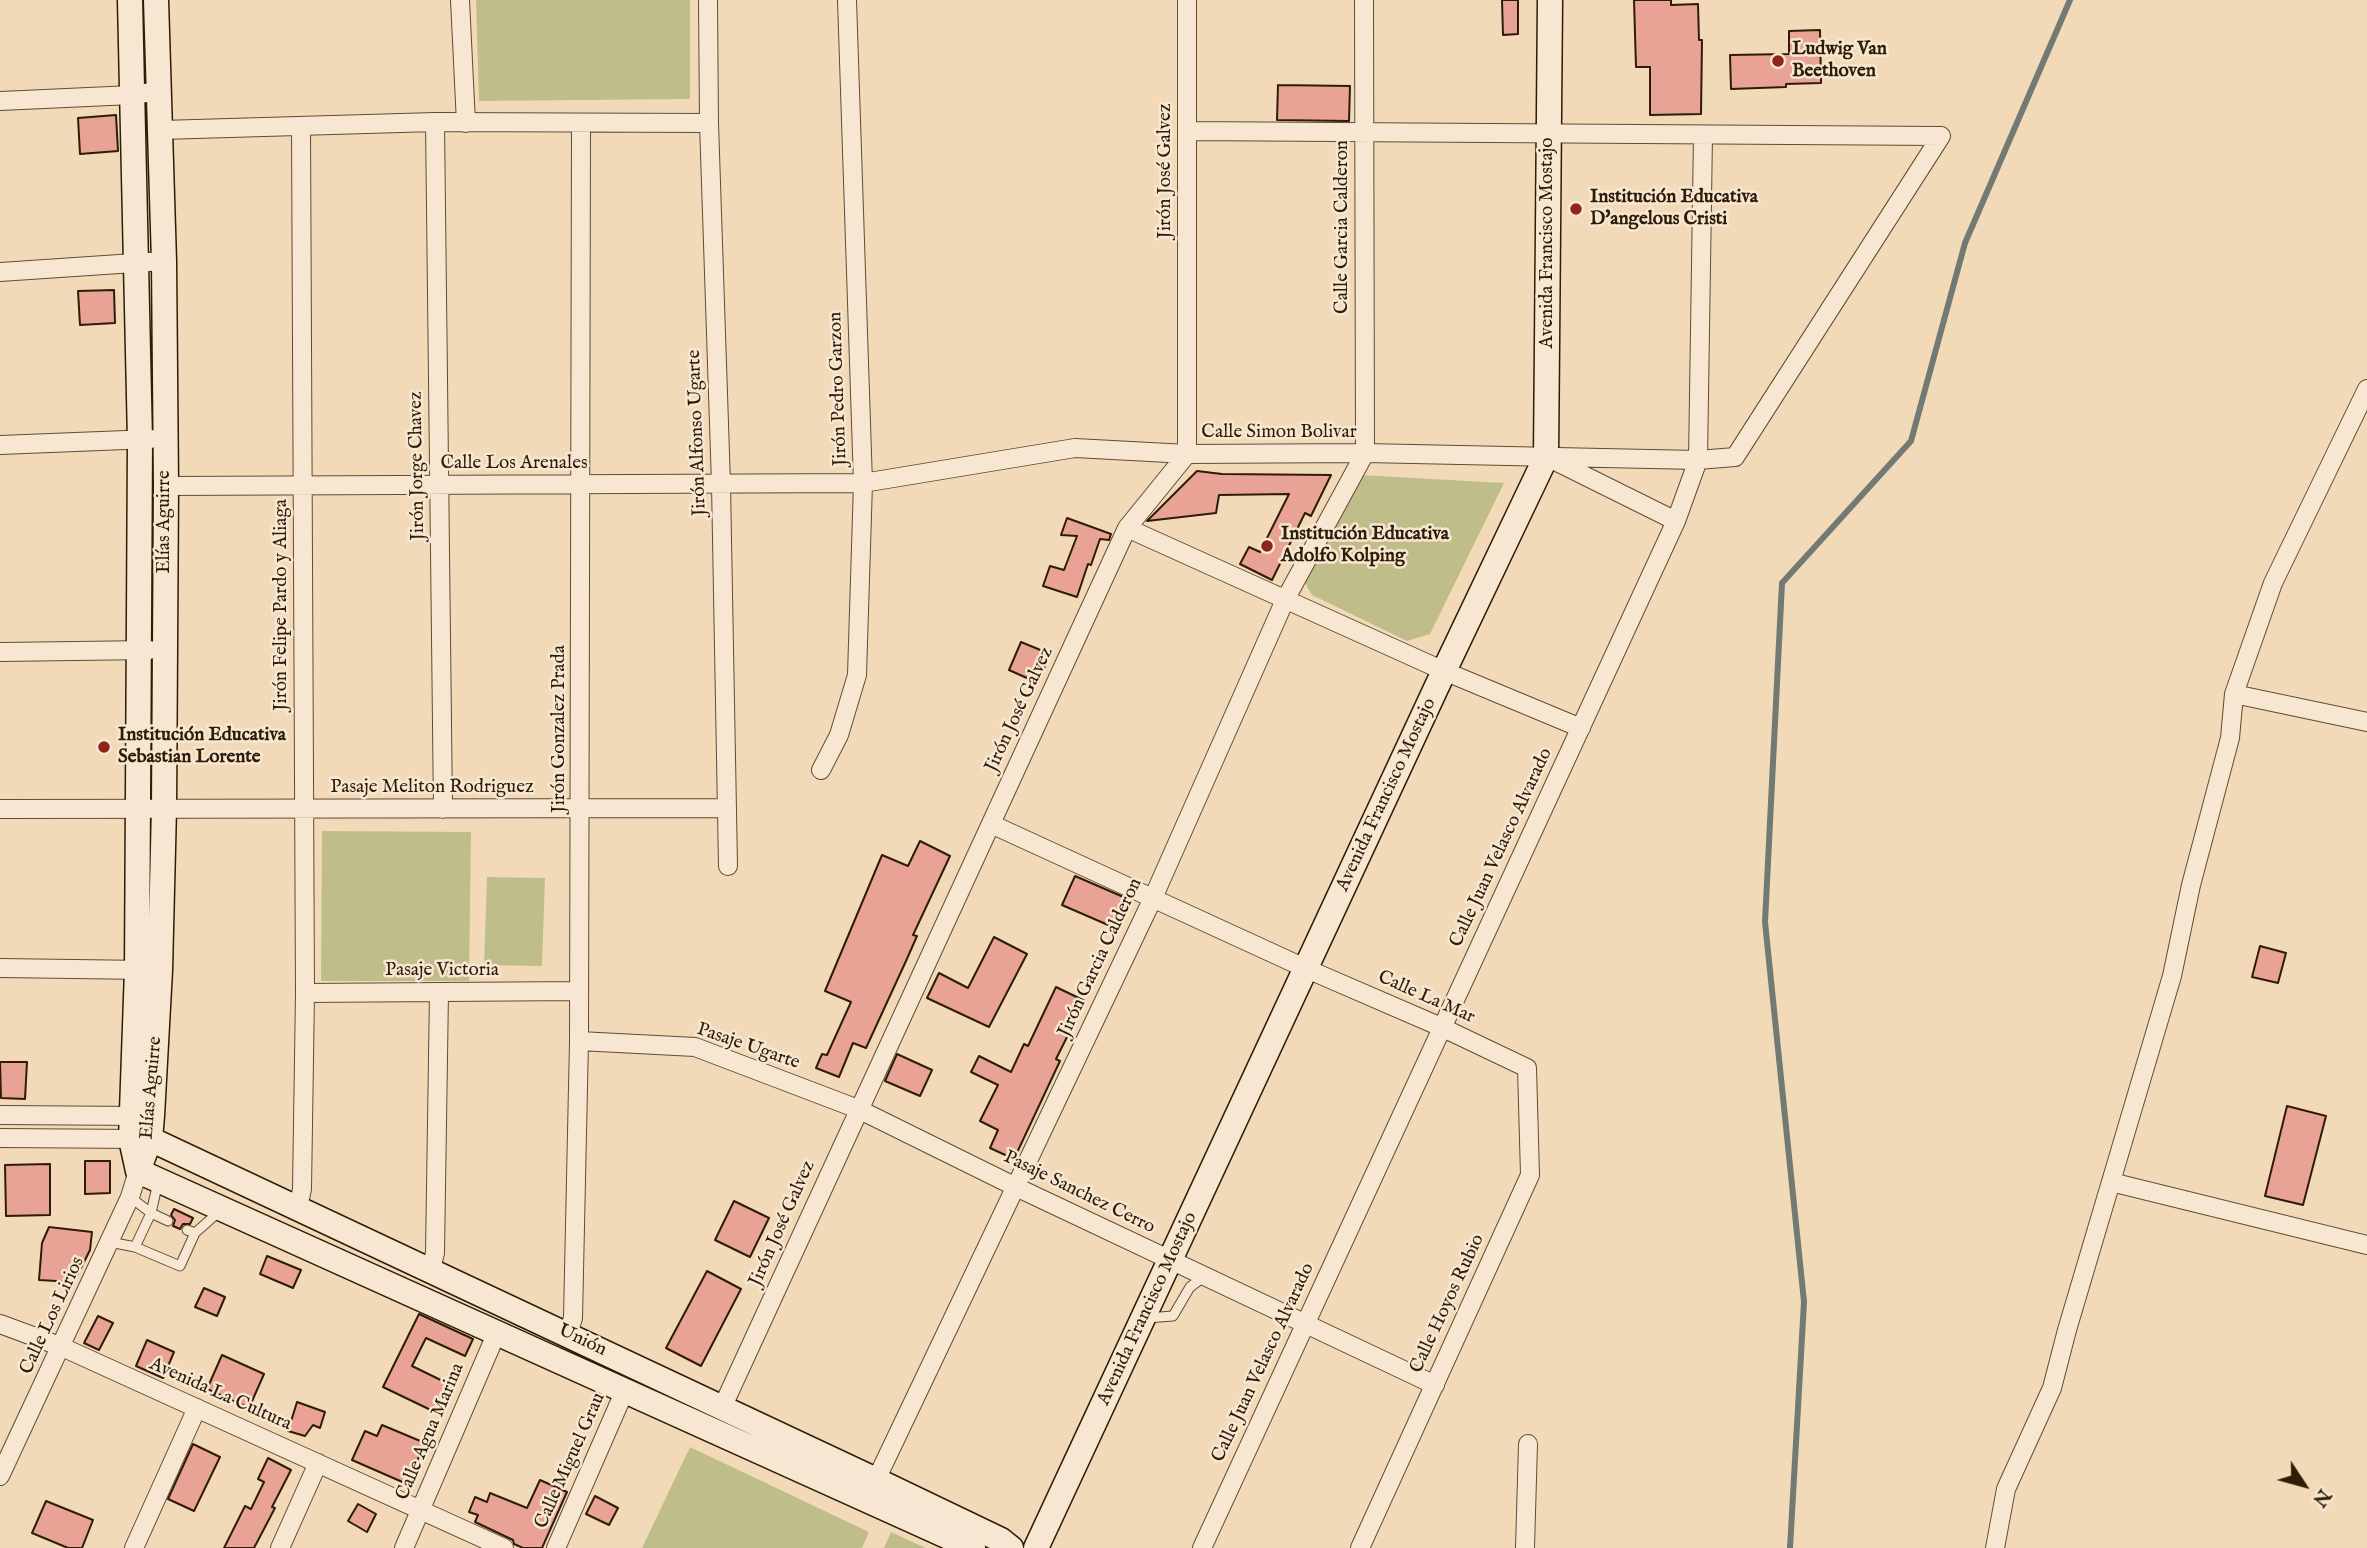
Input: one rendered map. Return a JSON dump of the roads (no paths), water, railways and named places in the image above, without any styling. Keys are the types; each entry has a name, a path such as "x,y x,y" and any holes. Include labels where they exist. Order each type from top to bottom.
{"street":[{"name":"Elías Aguirre","path":"130,0 140,440 137,809 149,970"},
{"name":"Elías Aguirre","path":"148,1175 141,1127 149,970 164,808 164,261 156,0"},
{"path":"460,0 466,123"},
{"name":"Jirón Alfonso Ugarte","path":"708,0 709,123 722,484 728,866"},
{"name":"Jirón Pedro Garzon","path":"821,770 839,735 857,675 863,483 847,0"},
{"name":"Jirón José Galvez","path":"722,1408 1127,528 1187,454 1187,0"},
{"name":"Calle Garcia Calderon","path":"1364,0 1365,453"},
{"name":"Avenida Francisco Mostajo","path":"1036,1548 1546,457 1550,0"},
{"path":"0,101 132,95 159,91"},
{"path":"161,130 435,122 709,123"},
{"name":"Jirón Jorge Chavez","path":"435,122 443,809"},
{"name":"Jirón Gonzalez Prada","path":"568,1334 573,1318 579,1041 581,123"},
{"name":"Jirón Felipe Pardo y Aliaga","path":"298,1208 302,1189 305,993 301,127"},
{"path":"1187,131 1703,135"},
{"name":"Calle Simon Bolivar","path":"863,483 1075,448 1187,454 1365,453 1698,460 1735,457 1941,136 1703,135"},
{"name":"Calle Juan Velasco Alvarado","path":"1202,1548 1676,521 1698,460 1703,135"},
{"path":"0,272 164,261"},
{"path":"1995,1548 2006,1489 2052,1388 2172,976 2191,885 2230,738 2234,694 2273,583 2367,389"},
{"path":"0,445 165,437"},
{"name":"Jirón Garcia Calderon","path":"876,1480 1153,898 1285,600 1365,453"},
{"path":"1546,457 1676,521"},
{"name":"Calle Los Arenales","path":"166,486 863,483"},
{"path":"1127,528 1444,671 1581,728"},
{"path":"0,652 164,650"},
{"path":"2234,694 2367,722"},
{"name":"Pasaje Meliton Rodriguez","path":"0,809 727,808"},
{"name":"Calle La Mar","path":"991,824 1527,1068"},
{"path":"0,968 149,970"},
{"name":"Pasaje Victoria","path":"305,993 579,991"},
{"path":"431,1269 435,1253 439,992"},
{"name":"Pasaje Ugarte","path":"579,1041 695,1047 858,1109"},
{"name":"Calle Hoyos Rubio","path":"1360,1548 1531,1175 1527,1068"},
{"name":"Pasaje Sanchez Cerro","path":"858,1109 1016,1187 1435,1385"},
{"path":"0,1115 141,1127"},
{"path":"0,1138 141,1127"},
{"name":"Unión","path":"141,1127 298,1208 876,1480 1001,1540 1011,1548"},
{"name":"Unión","path":"148,1175 973,1548"},
{"name":"Calle Los Lirios","path":"0,1476 130,1197 148,1175"},
{"path":"2111,1182 2367,1245"},
{"name":"Avenida La Cultura","path":"0,1324 62,1347 504,1548"},
{"name":"Calle Agua Marina","path":"404,1548 497,1332"},
{"name":"Calle Miguel Grau","path":"556,1548 625,1390"},
{"path":"134,1548 197,1408"},
{"path":"1525,1548 1528,1444"},
{"path":"280,1548 318,1463"}],"lane":[{"path":"135,1247 151,1213 148,1175"},
{"path":"130,1197 151,1213 168,1221"},
{"path":"110,1242 135,1247 180,1266 191,1231 223,1209"},
{"path":"1144,1318 1173,1316 1190,1287 1205,1276"}],"waterway":[{"path":"1790,1548 1804,1302 1765,922 1782,583 1911,441 1965,243 2070,0"}],"place":[{"name":"Ludwig Van Beethoven","path":"1778,61"},
{"name":"Institución Educativa D'angelous Cristi","path":"1576,209"},
{"name":"Institución Educativa Adolfo Kolping","path":"1267,546"},
{"name":"Institución Educativa Sebastian Lorente","path":"104,747"}]}
